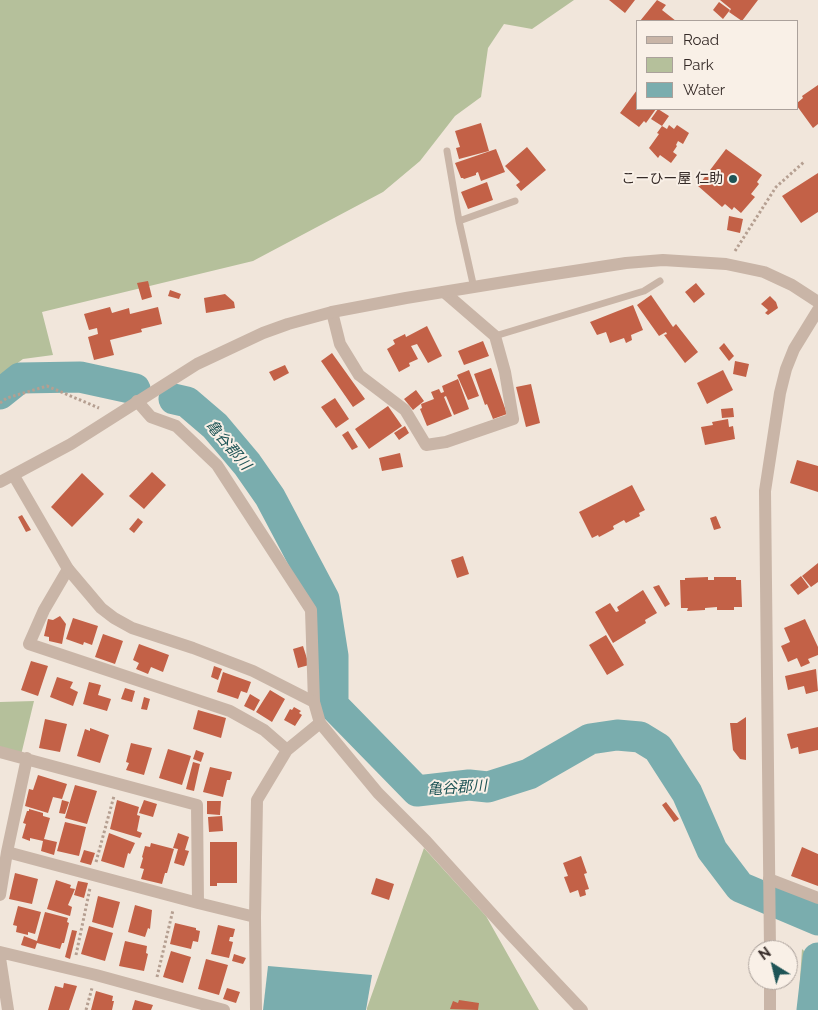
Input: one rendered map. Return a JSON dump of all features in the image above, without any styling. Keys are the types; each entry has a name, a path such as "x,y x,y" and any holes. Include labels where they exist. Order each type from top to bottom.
{"street":[{"path":"0,482 71,444 197,364 239,343 288,324 332,312 645,260 682,260 746,267 772,275 818,302"},
{"path":"332,312 340,344 359,375 405,410 426,445 446,442 513,419 505,372 495,336 444,292"},
{"path":"770,940 766,491 780,393 786,369 794,349 818,310"},
{"path":"137,401 151,417 176,426 217,465 311,610 314,702 320,724 378,793 426,841 506,930 582,1010"},
{"path":"14,476 68,569 101,608 114,618 132,628 193,648 253,671 314,702"},
{"path":"68,569 44,610 30,644 230,711 264,730 287,750"},
{"path":"256,1010 257,800 287,750 320,724"},
{"path":"0,752 197,805 198,903"},
{"path":"0,895 26,758"},
{"path":"7,852 256,917"},
{"path":"769,879 818,898"},
{"path":"0,952 96,975 224,1010"},
{"path":"0,958 8,1010"},
{"path":"770,990 770,1010"}],"lane":[{"path":"447,152 459,221 474,288"},
{"path":"459,221 516,201"},
{"path":"495,336 644,291 660,281"}],"path":[{"path":"726,264 776,187 804,162"},
{"path":"0,403 7,398 47,386 115,416"},
{"path":"154,991 176,897"},
{"path":"86,1010 96,975"}],"green space":[{"path":"0,0 574,0 532,29 504,24 488,48 481,97 455,116 420,161 383,192 253,261 42,312 53,355 23,359 0,376"},
{"path":"34,701 21,755 0,750 0,702"},
{"path":"424,848 486,916 539,1010 367,1010"},
{"path":"802,949 818,964 818,1010 798,1010"}],"water":[{"path":"268,966 372,975 366,1010 263,1010"}],"building":[{"path":"609,0 635,0 625,13"},
{"path":"657,0 666,5 662,10 675,20 641,20"},
{"path":"720,0 758,0 743,20 729,12 731,9"},
{"path":"719,2 730,10 723,19 713,10"},
{"path":"818,85 818,124 813,128 798,107 798,102 803,98 802,96"},
{"path":"636,91 636,110 655,110 646,123 644,121 639,127 620,113"},
{"path":"657,110 669,116 662,126 651,119"},
{"path":"481,123 489,151 459,159 456,148 460,147 455,131"},
{"path":"669,125 674,129 677,125 689,133 683,144 678,141 673,152 677,155 671,163 660,155 658,158 649,148 662,126 667,129"},
{"path":"527,147 546,170 521,191 516,185 520,182 505,166"},
{"path":"496,149 505,172 481,181 478,172 476,175 464,179 461,178 455,163"},
{"name":"こーひー屋 仁助","path":"726,149 762,175 757,182 759,184 751,194 755,197 741,213 734,207 732,210 725,204 722,207 698,186"},
{"path":"818,173 818,212 801,223 782,196"},
{"path":"487,182 493,200 468,209 461,192"},
{"path":"729,216 743,219 740,233 727,230"},
{"path":"148,281 152,297 142,300 137,283"},
{"path":"696,283 705,294 694,303 685,292"},
{"path":"170,290 181,294 179,299 168,296"},
{"path":"225,294 234,302 235,308 206,313 204,298"},
{"path":"651,295 673,327 676,324 698,352 685,363 664,335 667,334 666,332 659,336 637,305"},
{"path":"770,296 776,302 778,308 768,315 765,313 768,310 761,304"},
{"path":"633,305 643,330 631,335 632,340 626,343 624,338 610,343 606,332 597,335 590,322"},
{"path":"110,307 112,313 129,308 130,314 158,307 162,324 141,329 142,332 110,340 114,355 94,360 88,337 98,334 97,328 89,330 84,314"},
{"path":"427,326 442,356 428,363 417,344 411,346 418,359 409,363 410,366 399,372 387,349 395,344 393,340 405,334 406,337"},
{"path":"483,341 489,356 464,365 458,351"},
{"path":"724,343 734,356 729,361 719,348"},
{"path":"332,353 365,399 353,407 321,361"},
{"path":"735,361 749,364 746,377 733,374"},
{"path":"285,365 289,373 274,381 269,372"},
{"path":"491,368 507,414 493,419 487,404 485,405 474,374"},
{"path":"469,370 479,396 468,400 457,375"},
{"path":"723,370 733,390 707,404 697,383"},
{"path":"458,379 469,409 454,415 446,396 444,397 452,416 427,426 420,409 422,408 421,404 434,399 431,392 439,389 441,393 444,392 442,386"},
{"path":"531,384 540,423 526,427 516,387"},
{"path":"416,390 424,401 413,410 404,399"},
{"path":"335,398 349,419 336,428 321,407"},
{"path":"388,406 402,426 369,449 355,429"},
{"path":"733,408 734,417 722,418 721,409"},
{"path":"728,419 729,427 733,426 735,439 705,445 701,427 713,425 712,422"},
{"path":"405,426 409,433 399,440 394,433"},
{"path":"348,431 358,447 352,450 342,435"},
{"path":"400,453 403,467 382,471 379,458"},
{"path":"797,460 818,466 818,492 790,483"},
{"path":"152,472 166,485 144,509 129,496"},
{"path":"82,473 104,494 72,527 51,507"},
{"path":"632,485 645,510 639,513 640,516 626,523 624,520 613,526 614,529 599,537 598,535 592,538 579,512"},
{"path":"22,515 31,530 26,532 18,517"},
{"path":"716,516 721,528 714,530 710,518"},
{"path":"138,518 143,522 134,533 129,529"},
{"path":"463,556 469,574 457,578 451,560"},
{"path":"818,563 818,582 811,587 802,576"},
{"path":"801,576 809,587 798,595 790,585"},
{"path":"708,577 708,580 714,580 714,577 736,577 736,580 741,580 742,607 734,607 734,610 717,610 717,607 687,611 688,608 681,608 680,580"},
{"path":"659,585 670,604 665,607 653,587"},
{"path":"643,590 657,613 645,620 646,623 613,643 595,612 610,603 616,612 619,611 617,607"},
{"path":"60,616 66,624 62,644 49,641 49,637 44,636 48,619 53,620"},
{"path":"73,618 98,626 92,645 84,642 83,645 66,639"},
{"path":"805,619 818,647 818,655 808,659 810,663 801,667 797,658 788,662 781,646 790,642 784,628"},
{"path":"103,634 123,641 115,664 95,657"},
{"path":"606,635 624,665 607,675 589,645"},
{"path":"139,644 169,655 163,672 151,667 148,674 136,669 139,663 133,660"},
{"path":"303,646 309,665 298,668 293,649"},
{"path":"31,661 48,666 38,696 21,690"},
{"path":"214,666 222,669 218,680 211,677"},
{"path":"816,669 818,691 806,694 804,686 788,690 785,676"},
{"path":"223,672 251,682 247,693 241,691 238,699 217,692"},
{"path":"57,677 73,682 70,688 78,692 73,706 50,697"},
{"path":"89,682 101,685 98,695 111,699 107,711 83,704"},
{"path":"125,688 135,691 132,702 121,699"},
{"path":"270,690 285,699 272,722 256,712"},
{"path":"250,694 260,700 254,711 244,706"},
{"path":"144,697 150,699 147,710 141,709"},
{"path":"294,707 301,711 299,713 302,715 295,726 284,720 290,709 292,710"},
{"path":"198,710 226,718 221,738 193,729"},
{"path":"746,717 746,760 740,759 733,750 730,723 737,723"},
{"path":"45,719 67,724 60,752 39,748"},
{"path":"818,727 818,750 799,754 798,747 791,749 787,734"},
{"path":"90,728 109,735 100,763 77,756 85,729 90,731"},
{"path":"131,743 152,748 144,775 126,770 129,763 126,762"},
{"path":"168,749 191,756 182,785 159,778"},
{"path":"196,750 204,753 201,762 193,759"},
{"path":"193,762 200,764 194,791 186,789"},
{"path":"210,767 232,772 230,780 227,780 223,797 203,792"},
{"path":"38,775 67,784 62,799 53,797 48,813 25,806 29,789 33,790"},
{"path":"75,785 97,791 87,824 65,818"},
{"path":"62,800 69,802 65,814 59,813"},
{"path":"117,800 139,807 137,815 140,816 137,831 142,833 140,838 110,829"},
{"path":"144,800 157,804 153,817 139,813"},
{"path":"207,801 221,801 220,815 207,814"},
{"path":"666,802 679,819 674,822 662,805"},
{"path":"29,809 43,813 43,816 50,818 44,839 57,842 54,855 41,851 43,841 30,838 30,841 22,838 26,824 23,823"},
{"path":"222,816 223,831 209,832 208,817"},
{"path":"65,822 86,827 79,856 57,851"},
{"path":"109,833 135,843 130,854 128,853 124,868 101,861"},
{"path":"178,833 189,837 185,850 189,851 184,866 174,863 178,849 173,848"},
{"path":"210,842 237,842 237,883 217,883 217,886 210,886"},
{"path":"151,843 174,849 162,884 141,879 144,869 140,868 145,846 150,847"},
{"path":"802,847 818,854 818,886 791,876"},
{"path":"84,850 95,853 91,865 80,862"},
{"path":"581,856 587,873 584,874 589,889 585,890 586,895 580,897 578,890 570,893 564,877 568,876 563,863"},
{"path":"15,873 38,879 32,904 9,899"},
{"path":"376,878 394,884 389,900 371,894"},
{"path":"56,880 71,885 70,888 75,889 68,905 72,907 70,916 47,909"},
{"path":"78,881 88,883 84,898 74,895"},
{"path":"98,896 120,902 113,928 92,922"},
{"path":"135,905 152,910 150,929 148,928 145,937 128,932"},
{"path":"18,906 41,912 35,934 28,932 28,935 16,932 17,926 13,925"},
{"path":"45,912 68,918 67,922 69,923 64,943 62,943 60,949 37,943 35,949 21,945 24,936 37,941"},
{"path":"175,923 196,928 196,930 200,931 198,942 193,941 191,949 170,944"},
{"path":"218,925 235,929 233,937 230,937 229,941 233,942 229,958 211,954"},
{"path":"89,926 113,933 105,961 81,954"},
{"path":"72,930 77,931 70,959 65,957"},
{"path":"125,941 147,946 146,953 148,954 144,971 119,966"},
{"path":"171,951 191,957 183,983 163,977"},
{"path":"234,954 246,958 243,964 232,961"},
{"path":"206,959 228,965 219,995 198,989"},
{"path":"64,983 77,986 69,1010 48,1010 55,986 63,988"},
{"path":"227,988 240,992 236,1003 223,999"},
{"path":"96,991 113,996 112,1010 91,1010"},
{"path":"135,1000 153,1005 151,1010 132,1010"},
{"path":"459,1000 479,1003 478,1010 450,1009 453,1001 458,1003"}],"waterway":[{"name":"亀谷郡川","path":"0,394 20,378 80,377 135,389"},
{"name":"亀谷郡川","path":"174,399 187,402 215,426 247,464 270,497 324,599 333,656 333,705 417,791 469,785 488,787 529,774 590,739 617,735 640,737 658,748 687,793 712,850 740,887 818,920"},
{"name":"亀谷郡川","path":"812,1010 818,958"}],"place":[{"name":"こーひー屋 仁助","path":"733,179"}]}
